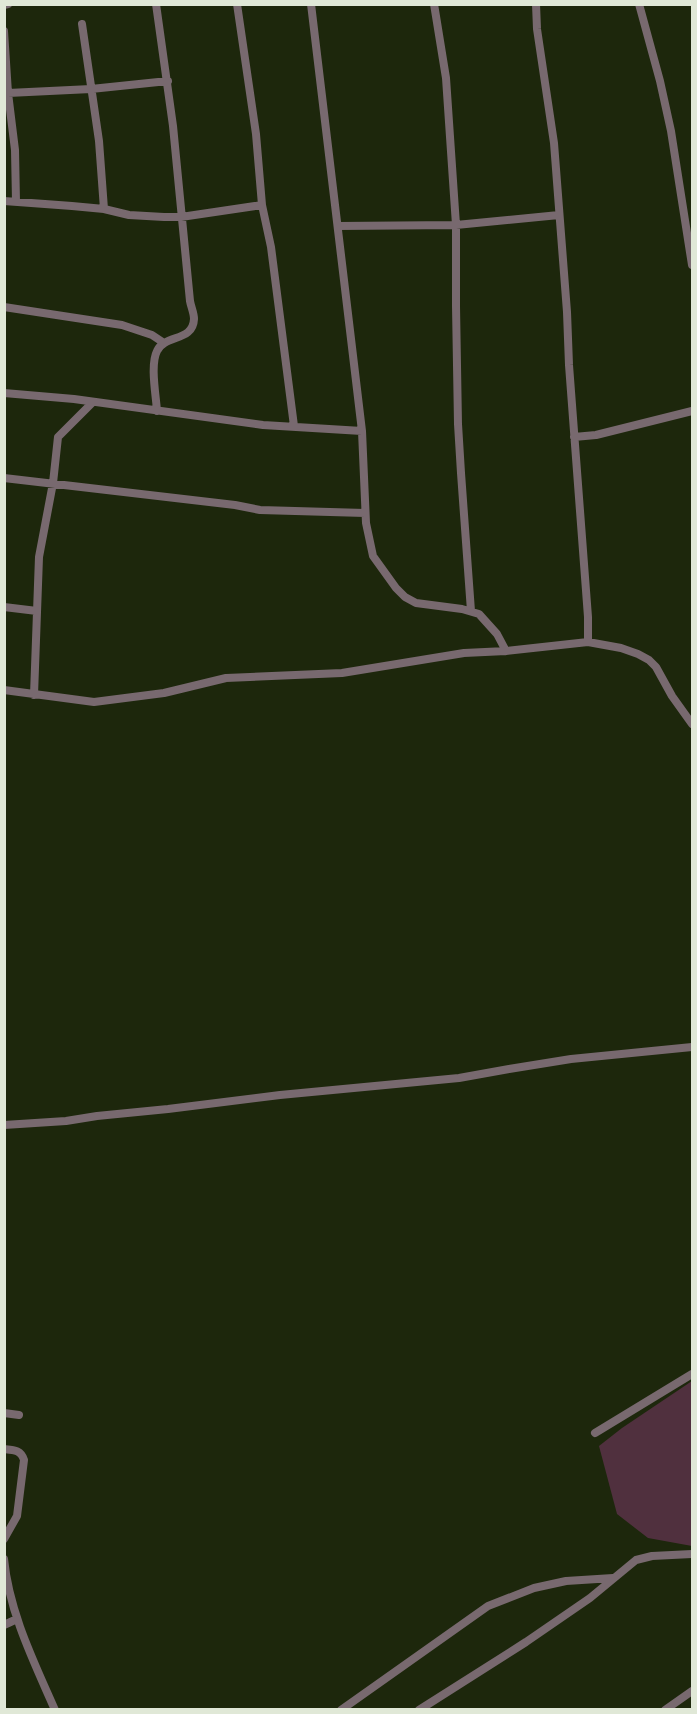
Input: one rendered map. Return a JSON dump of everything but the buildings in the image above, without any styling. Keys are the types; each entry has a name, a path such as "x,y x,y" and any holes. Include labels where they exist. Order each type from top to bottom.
{"street":[{"path":"156,4 168,81 190,301 194,320 187,333 164,343 157,351 155,358 157,411"},
{"path":"237,4 256,134 261,205 271,247 294,426"},
{"path":"311,4 362,431 365,513 373,556 405,597 416,603 471,611 485,620 497,634 506,651"},
{"path":"434,4 446,78 456,225 458,424 471,611"},
{"path":"536,4 537,30 554,143 588,642"},
{"path":"639,4 667,113 693,265"},
{"path":"82,24 99,141 104,209"},
{"path":"4,31 7,89 15,150 16,202"},
{"path":"7,89 91,89 168,81"},
{"path":"4,201 104,209 143,216 181,217 261,205"},
{"path":"338,226 456,225 559,214"},
{"path":"4,307 122,325 146,332 164,343"},
{"path":"4,393 93,402 263,425 362,431"},
{"path":"34,695 39,557 58,437 93,402"},
{"path":"574,437 596,435 693,411"},
{"path":"4,478 260,510 365,513"},
{"path":"4,608 37,611"},
{"path":"4,690 94,702 164,693 226,678 342,673 464,653 588,642 621,648 649,660 656,667 672,696 693,724"},
{"path":"4,1125 66,1121 280,1095 459,1078 572,1059 693,1047"},
{"path":"595,1433 693,1374"},
{"path":"4,1413 19,1415"},
{"path":"4,1449 19,1451 24,1460 17,1516 4,1539"},
{"path":"419,1710 590,1598 636,1560 652,1556 693,1554"},
{"path":"4,1559 5,1576 17,1619 55,1710"},
{"path":"341,1710 488,1606 534,1588 566,1581 614,1578"},
{"path":"4,1625 17,1619"},
{"path":"665,1710 693,1691"}],"shaded area":[{"path":"692,1381 692,1546 648,1538 617,1514 599,1446"}]}
